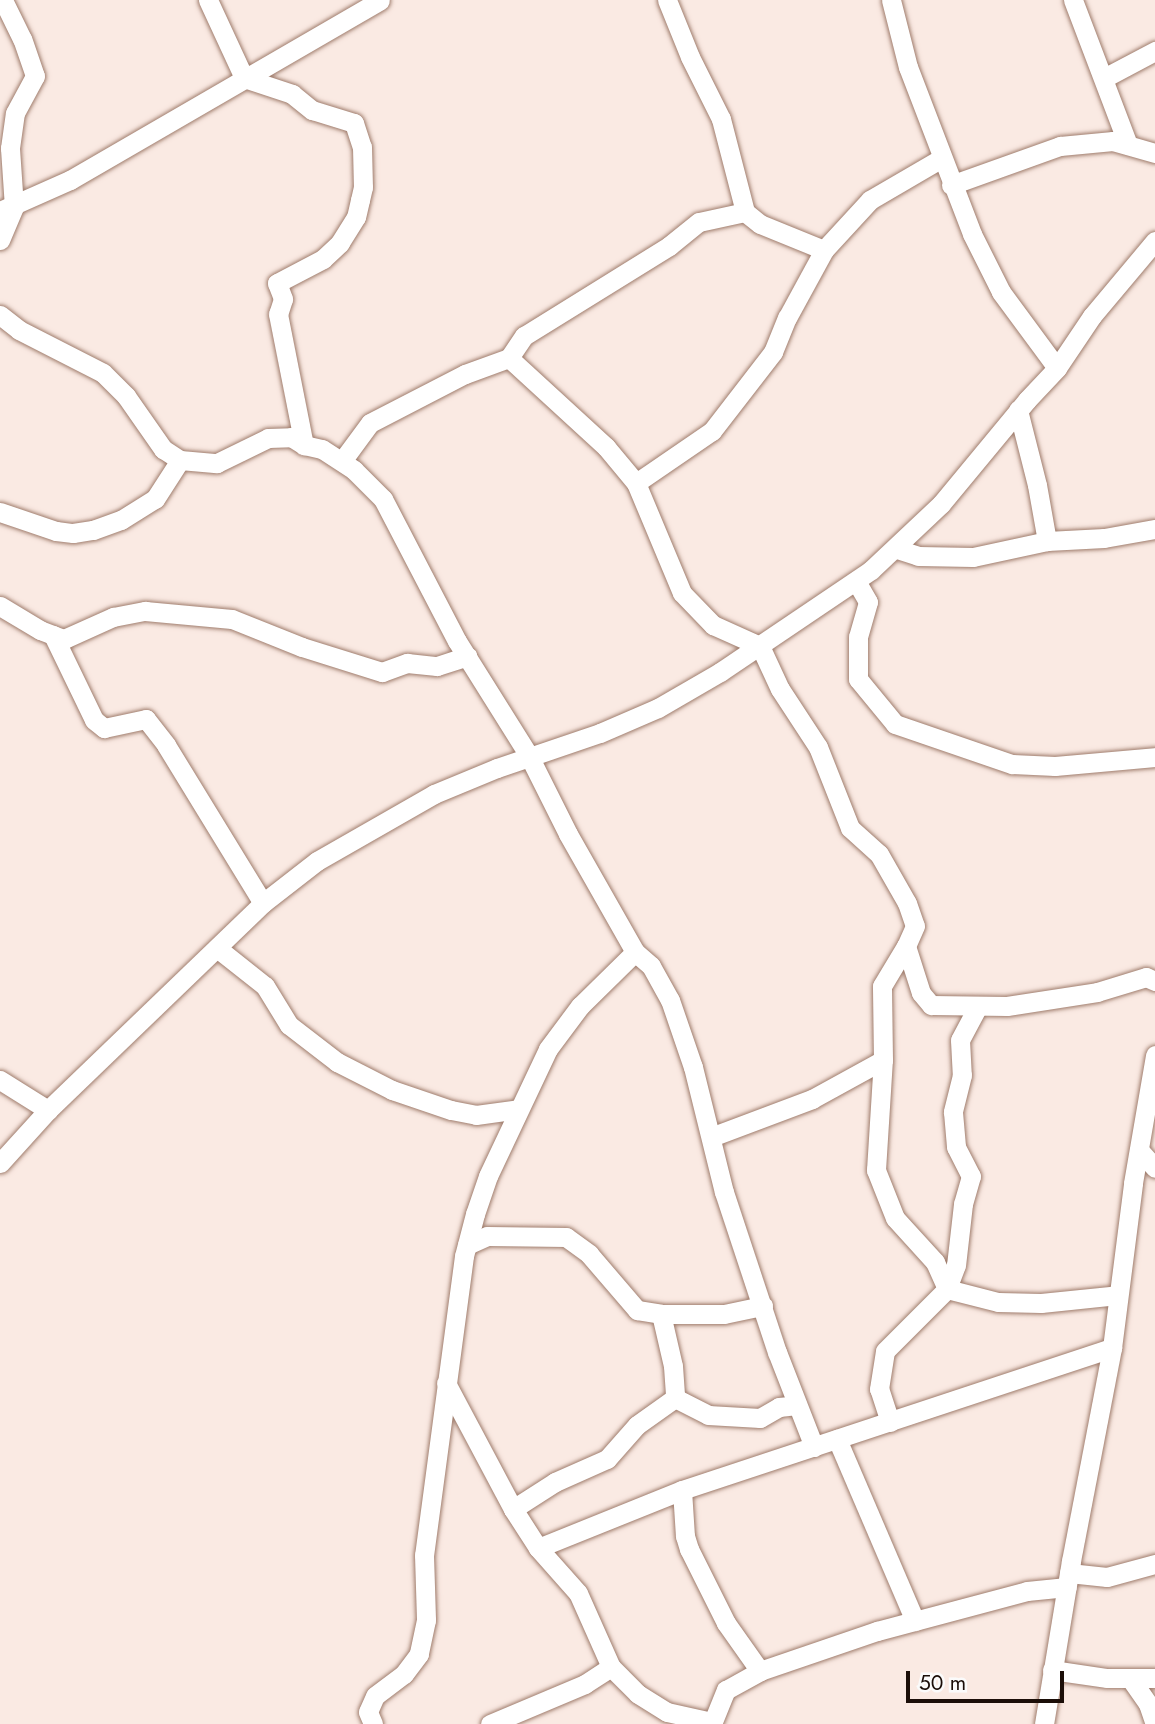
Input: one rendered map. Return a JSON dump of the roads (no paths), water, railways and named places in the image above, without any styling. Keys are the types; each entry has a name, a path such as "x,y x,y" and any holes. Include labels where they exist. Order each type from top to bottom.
{"street":[{"path":"0,240 7,209 15,113 35,76 22,39 3,0"},
{"path":"208,0 244,78 292,94 312,110 354,123 362,147 363,187 356,217 340,243 323,259 277,283 283,299 278,314 304,445"},
{"path":"7,209 70,180 380,0"},
{"path":"667,0 690,57 721,119 745,212 760,224 824,250"},
{"path":"891,0 908,67 951,185 1001,292 1057,368"},
{"path":"1073,0 1128,145"},
{"path":"1104,78 1155,51"},
{"path":"951,185 1014,165 1060,146 1114,141 1155,153"},
{"path":"636,483 712,431 773,352 787,317 824,250 870,200 942,158"},
{"path":"342,461 370,423 465,374 509,358 524,336 669,246 699,222 745,212"},
{"path":"0,1163 48,1110 263,904 317,860 401,811 464,780 636,718 720,673 856,581 897,549 941,505 1018,410 1057,368 1093,316 1155,242"},
{"path":"1,318 103,373 126,396 163,449 180,460 216,463 257,442 278,436 291,437 304,445 322,449 342,461 383,499 467,656 529,756 568,834 635,952 651,967 670,1000 693,1067 724,1192 762,1306 814,1447"},
{"path":"509,358 606,447 636,483 682,593 713,625 760,646 780,689 818,747 850,828 879,853 907,902 915,926 882,986 883,1060 877,1170 895,1218 935,1262 947,1289"},
{"path":"1018,410 1037,485 1047,541"},
{"path":"0,512 57,531 73,533 93,530 121,520 155,499 180,460"},
{"path":"897,549 918,556 948,558 973,556 1047,541 1104,538 1155,529"},
{"path":"856,581 868,602 858,637 858,679 895,724 1012,764 1055,766 1155,757"},
{"path":"0,606 64,639 113,617 145,611 232,619 302,647 383,672 407,663 437,666 467,656"},
{"path":"53,635 94,720 104,728 146,719 166,745 263,904"},
{"path":"906,946 921,993 932,1005 977,1008 1097,992 1146,977 1155,981"},
{"path":"217,948 265,986 289,1025 337,1062 392,1090 451,1110 476,1115 519,1109"},
{"path":"373,1724 368,1712 375,1696 404,1674 419,1654 424,1632 424,1555 446,1383 467,1245 488,1177 548,1049 580,1006 635,952"},
{"path":"890,1422 879,1389 885,1351 947,1289 956,1265 963,1204 971,1175 956,1147 953,1112 962,1075 960,1040 977,1008"},
{"path":"1044,1724 1112,1348 1155,1055"},
{"path":"711,1137 812,1099 883,1060"},
{"path":"0,1080 48,1110"},
{"path":"1139,1150 1155,1168"},
{"path":"467,1245 487,1236 566,1237 589,1254 637,1310 661,1314 724,1314 762,1306"},
{"path":"947,1289 998,1302 1019,1303 1065,1302 1118,1295"},
{"path":"661,1314 673,1366 675,1398"},
{"path":"538,1548 682,1490 1112,1348"},
{"path":"446,1383 513,1509 538,1548 578,1593 611,1667 638,1695 667,1712 712,1723 726,1690 760,1671 915,1621 1068,1580 1107,1577 1155,1564"},
{"path":"675,1398 708,1415 760,1418 779,1407 797,1405"},
{"path":"513,1509 555,1482 607,1459 637,1425 675,1398"},
{"path":"837,1439 915,1621"},
{"path":"682,1490 685,1536 689,1549 726,1623 760,1671"},
{"path":"490,1724 586,1684 611,1667"},
{"path":"1052,1670 1155,1678"},
{"path":"1130,1678 1147,1704 1155,1724"}]}
